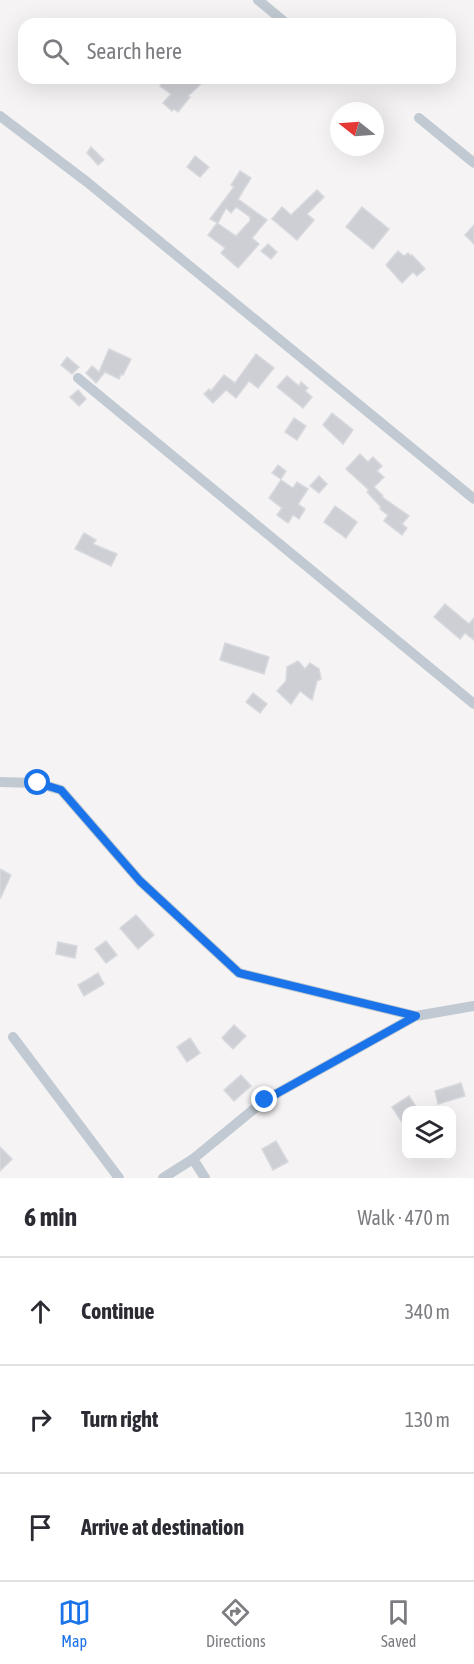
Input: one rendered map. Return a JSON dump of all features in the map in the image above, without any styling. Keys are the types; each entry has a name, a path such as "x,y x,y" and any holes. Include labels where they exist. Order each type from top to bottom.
{"street":[{"path":"258,0 280,18"},
{"path":"0,116 87,182 474,499"},
{"path":"419,118 474,163"},
{"path":"78,378 474,705"},
{"path":"0,782 38,783 61,790 140,881 239,973 416,1016"},
{"path":"163,1178 193,1159 265,1100 416,1016 474,1005"},
{"path":"13,1037 119,1178"},
{"path":"193,1159 205,1178"}],"building":[{"path":"161,84 201,84 188,96 190,97 178,112 174,109 172,111 163,103 171,94 160,86"},
{"path":"91,147 104,160 98,165 87,153"},
{"path":"195,156 209,167 200,177 187,167"},
{"path":"240,171 251,178 238,199 267,220 252,238 259,244 238,268 221,253 225,248 208,235 217,223 236,236 250,221 250,217 236,207 231,213 226,208 218,223 210,219 234,187 231,185"},
{"path":"317,190 324,197 307,214 314,220 297,240 272,219 282,207 291,215"},
{"path":"362,207 389,229 373,249 346,227"},
{"path":"474,225 474,244 465,235"},
{"path":"268,244 277,252 271,259 261,251"},
{"path":"398,251 404,256 408,253 412,255 425,269 417,276 413,272 402,283 386,265"},
{"path":"109,349 131,359 119,379 105,372 96,383 86,373 92,366 99,372"},
{"path":"256,354 274,368 258,388 249,381 236,398 226,390 213,403 204,394 209,389 211,391 224,375 235,383"},
{"path":"67,357 79,367 72,374 61,365"},
{"path":"287,376 299,386 301,382 308,388 305,391 312,397 303,408 277,387"},
{"path":"78,390 86,399 79,406 70,397"},
{"path":"332,413 353,430 343,444 323,425"},
{"path":"294,418 306,426 297,440 285,432"},
{"path":"360,454 368,462 373,457 382,466 377,471 384,477 374,487 382,497 409,516 402,524 407,528 402,535 384,521 388,515 380,509 381,507 367,492 369,490 346,469"},
{"path":"278,465 286,471 281,479 272,473"},
{"path":"319,476 327,484 319,493 310,486"},
{"path":"281,480 293,488 297,482 308,489 298,504 305,509 299,519 293,515 288,523 277,515 282,508 269,498"},
{"path":"335,506 357,522 346,538 324,522"},
{"path":"84,533 96,540 93,544 117,554 111,566 75,549"},
{"path":"445,604 469,624 474,618 474,640 465,633 460,639 434,617"},
{"path":"225,643 269,657 264,674 220,660"},
{"path":"298,661 305,669 310,663 319,669 321,679 317,681 312,700 300,691 291,704 277,691 286,681 287,667"},
{"path":"253,693 267,704 260,713 246,702"},
{"path":"0,869 11,875 0,899"},
{"path":"136,915 154,935 138,949 120,928"},
{"path":"106,941 117,955 106,963 95,949"},
{"path":"58,942 77,946 75,958 56,954"},
{"path":"98,973 104,984 84,996 78,985"},
{"path":"234,1025 246,1036 233,1049 222,1038"},
{"path":"190,1038 200,1053 187,1062 177,1047"},
{"path":"241,1075 251,1086 234,1101 224,1090"},
{"path":"461,1083 465,1096 438,1104 435,1091"},
{"path":"409,1096 415,1106 402,1106 402,1122 392,1107"},
{"path":"276,1141 288,1162 273,1170 262,1149"},
{"path":"0,1147 12,1159 0,1171"}],"route":[{"path":"38,783 61,790 140,881 239,973 416,1016 265,1100"}]}
